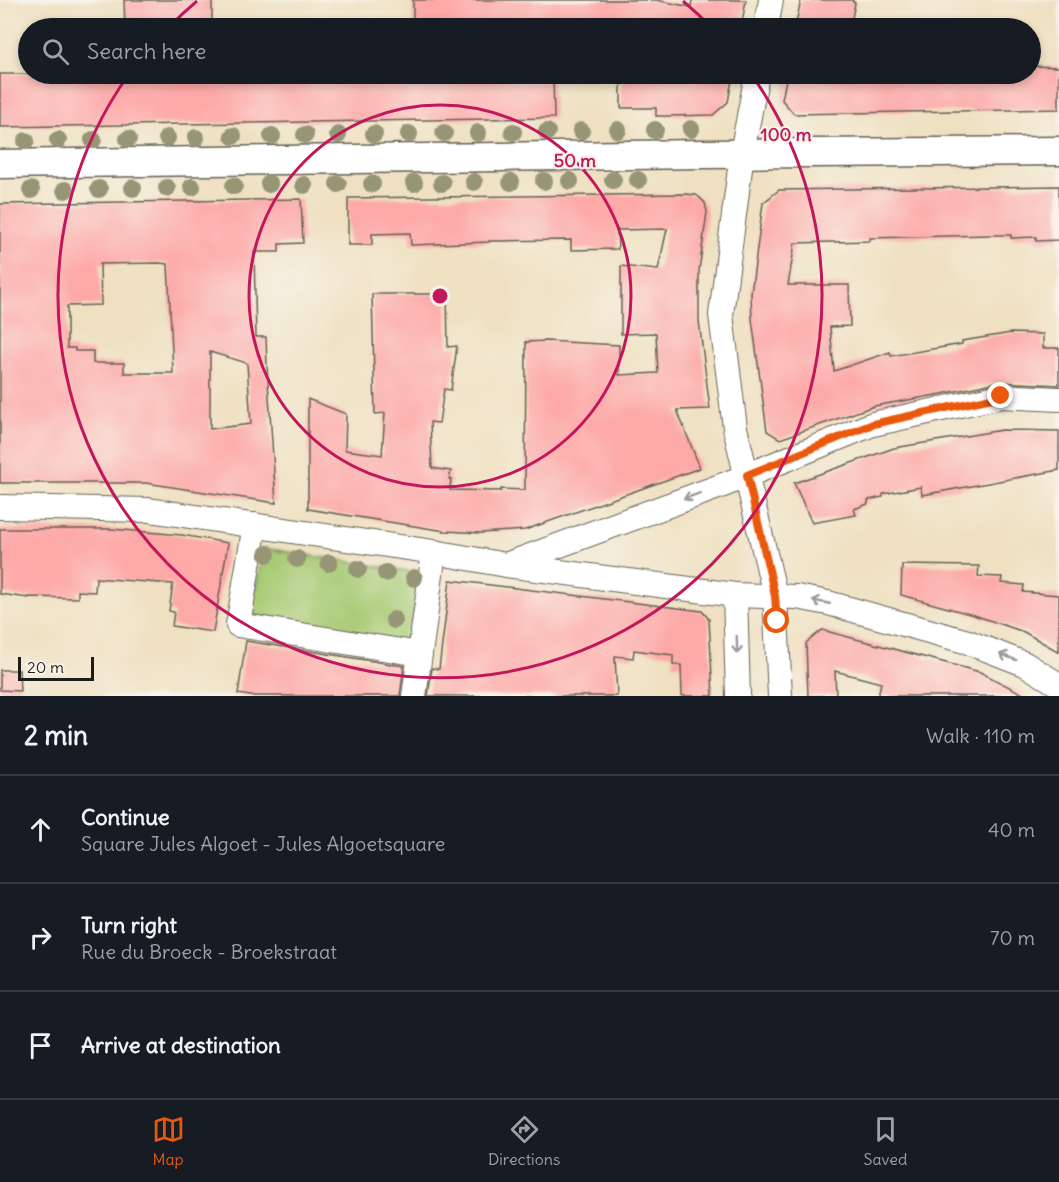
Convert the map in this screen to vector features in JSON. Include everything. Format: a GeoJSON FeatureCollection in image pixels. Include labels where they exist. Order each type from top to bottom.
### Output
{"type":"FeatureCollection","features":[{"type":"Feature","properties":{"kind":"street"},"geometry":{"type":"LineString","coordinates":[[768,18],[771,0]]}},
{"type":"Feature","properties":{"kind":"street"},"geometry":{"type":"LineString","coordinates":[[756,84],[742,153],[721,315],[735,428],[775,596],[780,696]]}},
{"type":"Feature","properties":{"kind":"street"},"geometry":{"type":"LineString","coordinates":[[0,164],[742,153],[1059,151]]}},
{"type":"Feature","properties":{"kind":"street"},"geometry":{"type":"LineString","coordinates":[[506,564],[726,484],[873,424],[1001,396],[1059,399]]}},
{"type":"Feature","properties":{"kind":"street"},"geometry":{"type":"LineString","coordinates":[[0,507],[148,510],[506,564],[735,595],[797,597],[828,603],[968,642],[1025,664],[1059,685]]}},
{"type":"Feature","properties":{"kind":"street"},"geometry":{"type":"LineString","coordinates":[[255,525],[238,625],[420,654]]}},
{"type":"Feature","properties":{"kind":"street"},"geometry":{"type":"LineString","coordinates":[[414,696],[434,552]]}},
{"type":"Feature","properties":{"kind":"street"},"geometry":{"type":"LineString","coordinates":[[735,595],[738,696]]}},
{"type":"Feature","properties":{"kind":"green space"},"geometry":{"type":"Polygon","coordinates":[[[263,548],[419,573],[412,628],[408,639],[402,643],[254,616],[252,608],[263,548]]]}},
{"type":"Feature","properties":{"kind":"building"},"geometry":{"type":"Polygon","coordinates":[[[124,0],[212,0],[212,18],[125,18],[124,0]]]}},
{"type":"Feature","properties":{"kind":"building"},"geometry":{"type":"Polygon","coordinates":[[[413,0],[656,0],[691,7],[692,0],[746,0],[743,18],[413,18],[413,0]]]}},
{"type":"Feature","properties":{"kind":"building"},"geometry":{"type":"Polygon","coordinates":[[[801,0],[853,0],[855,3],[852,18],[797,18],[801,0]]]}},
{"type":"Feature","properties":{"kind":"building"},"geometry":{"type":"Polygon","coordinates":[[[1041,66],[1059,67],[1059,109],[794,114],[782,100],[785,84],[1041,84],[1041,66]]]}},
{"type":"Feature","properties":{"kind":"building"},"geometry":{"type":"Polygon","coordinates":[[[0,74],[18,74],[18,84],[553,84],[554,118],[0,127],[0,74]]]}},
{"type":"Feature","properties":{"kind":"building"},"geometry":{"type":"Polygon","coordinates":[[[621,84],[731,84],[728,102],[713,115],[656,116],[656,108],[621,108],[621,84]]]}},
{"type":"Feature","properties":{"kind":"building"},"geometry":{"type":"Polygon","coordinates":[[[1059,186],[1059,240],[1036,241],[1036,237],[1011,238],[1011,235],[989,235],[870,238],[870,241],[795,243],[788,285],[849,285],[850,326],[830,327],[834,371],[890,352],[891,356],[1011,333],[1043,334],[1043,348],[1059,348],[1059,385],[998,382],[874,406],[780,439],[767,431],[752,319],[751,294],[763,203],[779,190],[1059,186]]]}},
{"type":"Feature","properties":{"kind":"building"},"geometry":{"type":"Polygon","coordinates":[[[686,194],[699,197],[705,203],[707,212],[699,271],[699,321],[710,409],[677,410],[700,468],[525,530],[481,533],[445,531],[308,509],[308,399],[346,414],[345,450],[382,455],[385,413],[375,414],[372,294],[447,294],[448,347],[457,346],[451,390],[444,389],[439,423],[430,422],[432,468],[451,471],[450,490],[525,490],[526,342],[619,345],[619,375],[658,373],[656,333],[621,334],[621,266],[658,270],[667,229],[617,230],[618,249],[571,250],[571,240],[411,245],[410,233],[372,234],[372,245],[348,245],[348,198],[686,194]]]}},
{"type":"Feature","properties":{"kind":"building"},"geometry":{"type":"Polygon","coordinates":[[[301,199],[303,243],[279,244],[279,252],[254,252],[256,337],[266,337],[276,503],[146,483],[0,483],[0,204],[301,199]],[[100,264],[101,305],[67,306],[67,348],[75,348],[75,351],[93,351],[93,363],[124,363],[124,373],[173,373],[168,264],[100,264]],[[210,352],[210,429],[251,424],[247,363],[210,352]]]}},
{"type":"Feature","properties":{"kind":"building"},"geometry":{"type":"Polygon","coordinates":[[[1002,430],[1059,431],[1059,470],[922,495],[921,487],[883,494],[883,497],[868,500],[868,504],[854,509],[856,515],[812,523],[794,483],[894,448],[1002,430]]]}},
{"type":"Feature","properties":{"kind":"building"},"geometry":{"type":"Polygon","coordinates":[[[0,529],[111,529],[182,535],[228,543],[213,632],[172,626],[174,612],[169,611],[173,584],[96,578],[95,592],[78,591],[78,598],[28,598],[0,594],[0,529]]]}},
{"type":"Feature","properties":{"kind":"building"},"geometry":{"type":"Polygon","coordinates":[[[902,565],[979,566],[978,576],[1002,577],[1001,583],[1024,585],[1023,592],[1059,595],[1059,652],[1024,632],[901,595],[902,565]]]}},
{"type":"Feature","properties":{"kind":"building"},"geometry":{"type":"Polygon","coordinates":[[[450,580],[702,611],[709,619],[713,696],[682,696],[681,665],[673,665],[673,655],[634,650],[633,658],[615,656],[617,696],[428,696],[432,668],[439,669],[450,580]]]}},
{"type":"Feature","properties":{"kind":"building"},"geometry":{"type":"Polygon","coordinates":[[[822,630],[980,672],[1027,696],[878,696],[881,683],[835,671],[836,696],[808,696],[806,643],[822,630]]]}},
{"type":"Feature","properties":{"kind":"building"},"geometry":{"type":"Polygon","coordinates":[[[246,641],[404,666],[400,696],[250,696],[238,694],[246,641]]]}},
{"type":"Feature","properties":{"kind":"building"},"geometry":{"type":"Polygon","coordinates":[[[0,670],[19,670],[20,691],[0,690],[0,670]]]}},
{"type":"Feature","properties":{"kind":"route"},"geometry":{"type":"LineString","coordinates":[[777,621],[775,596],[747,475],[873,424],[1001,396]]}}]}
